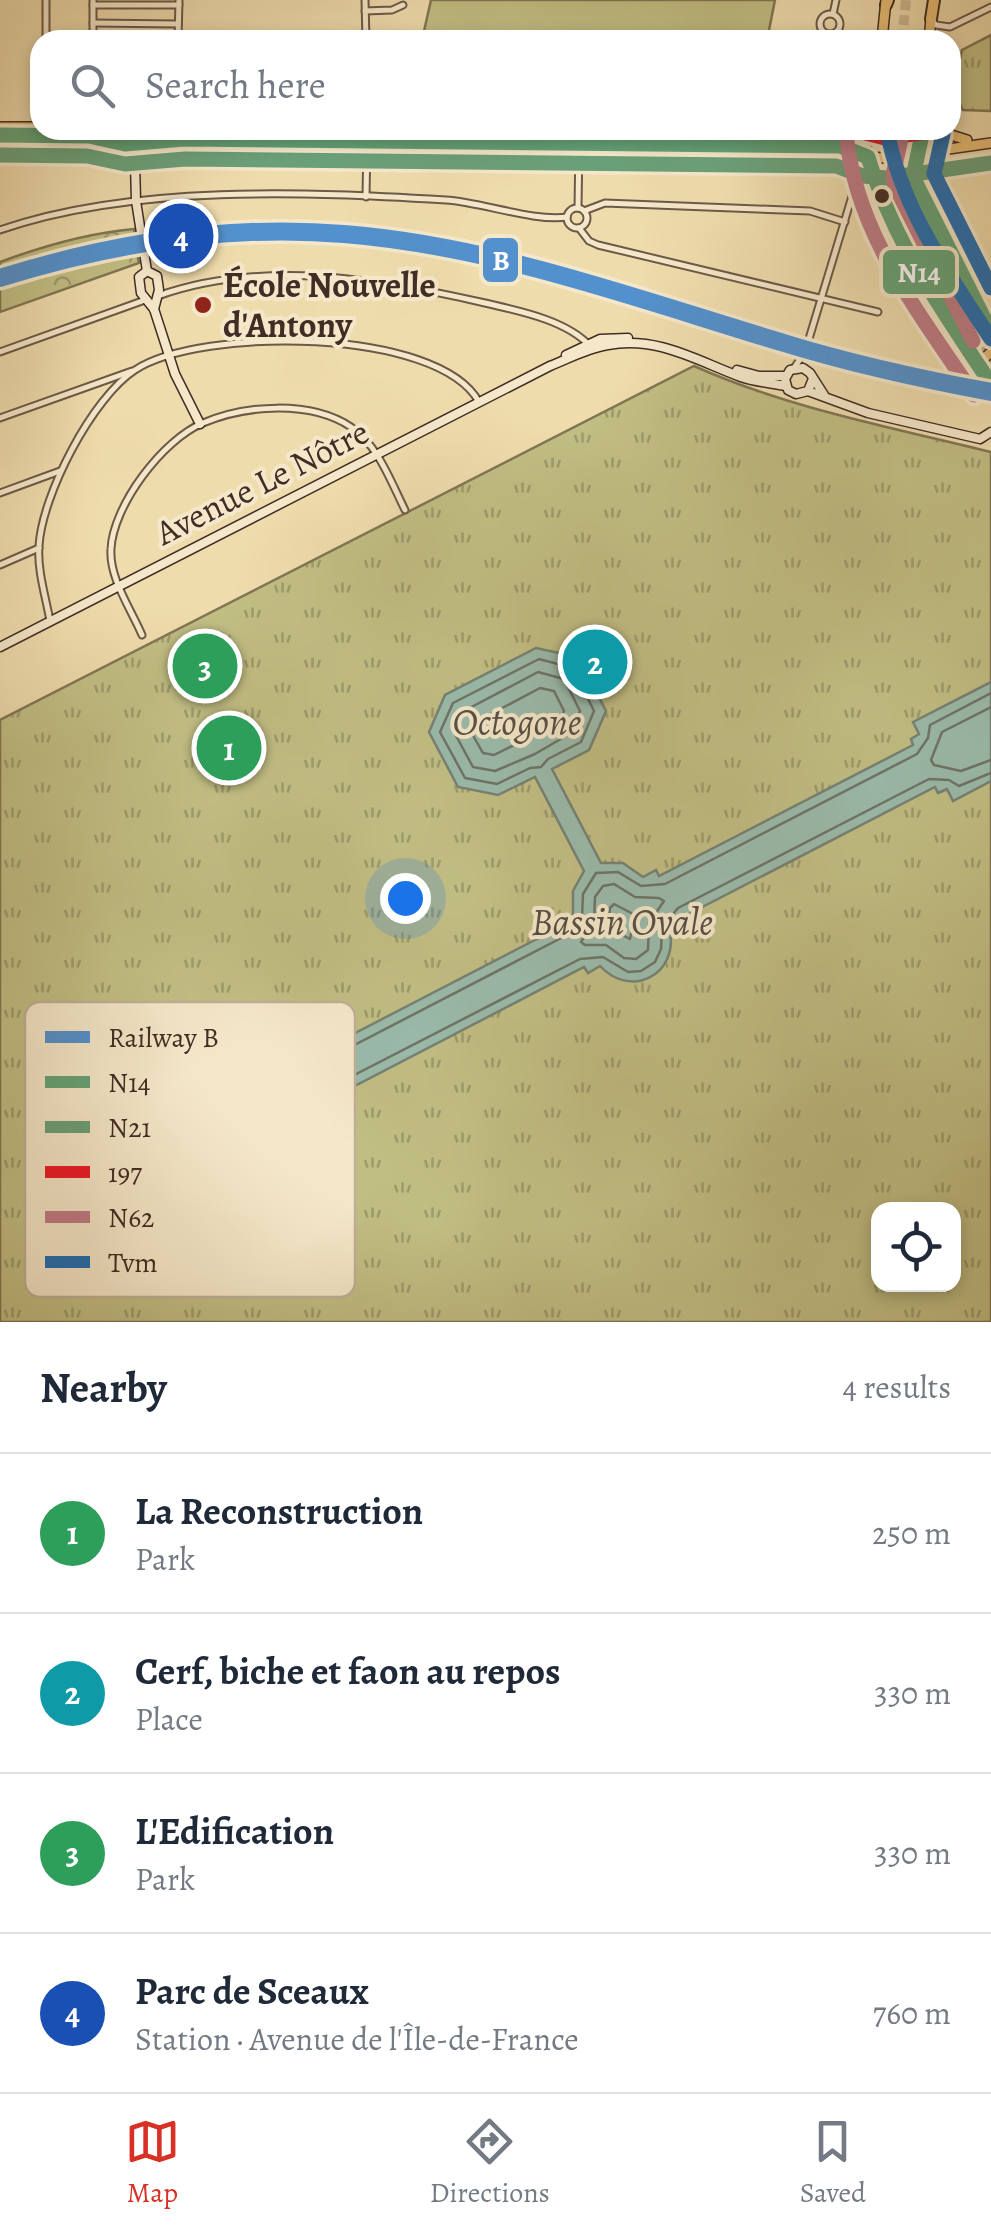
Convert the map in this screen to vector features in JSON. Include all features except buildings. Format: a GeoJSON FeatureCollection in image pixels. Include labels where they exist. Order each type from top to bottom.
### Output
{"type":"FeatureCollection","features":[{"type":"Feature","properties":{"kind":"highway"},"geometry":{"type":"LineString","coordinates":[[931,19],[934,0]]}},
{"type":"Feature","properties":{"kind":"main road"},"geometry":{"type":"LineString","coordinates":[[883,30],[887,2]]}},
{"type":"Feature","properties":{"kind":"main road"},"geometry":{"type":"LineString","coordinates":[[930,30],[931,19]]}},
{"type":"Feature","properties":{"kind":"main road"},"geometry":{"type":"LineString","coordinates":[[0,127],[30,127]]}},
{"type":"Feature","properties":{"kind":"main road"},"geometry":{"type":"LineString","coordinates":[[0,135],[30,135]]}},
{"type":"Feature","properties":{"kind":"main road"},"geometry":{"type":"LineString","coordinates":[[961,138],[979,143]]}},
{"type":"Feature","properties":{"kind":"main road"},"geometry":{"type":"LineString","coordinates":[[108,140],[152,144],[178,140]]}},
{"type":"Feature","properties":{"kind":"main road"},"geometry":{"type":"LineString","coordinates":[[275,140],[840,146],[868,157],[991,143]]}},
{"type":"Feature","properties":{"kind":"main road"},"geometry":{"type":"LineString","coordinates":[[867,140],[868,157],[886,212],[909,257],[989,378]]}},
{"type":"Feature","properties":{"kind":"main road"},"geometry":{"type":"LineString","coordinates":[[920,140],[913,177],[922,212],[991,344]]}},
{"type":"Feature","properties":{"kind":"main road"},"geometry":{"type":"LineString","coordinates":[[136,163],[136,201],[147,270],[157,276],[154,309]]}},
{"type":"Feature","properties":{"kind":"main road"},"geometry":{"type":"LineString","coordinates":[[147,270],[139,280],[200,424]]}},
{"type":"Feature","properties":{"kind":"main road"},"geometry":{"type":"LineString","coordinates":[[146,300],[158,296]]}},
{"type":"Feature","properties":{"kind":"main road"},"geometry":{"type":"LineString","coordinates":[[590,346],[613,338],[655,340],[678,345],[741,372],[786,381],[796,394],[808,391],[824,395],[868,413],[940,432],[980,439],[991,432]]}},
{"type":"Feature","properties":{"kind":"main road","name":"Avenue Le Nôtre"},"geometry":{"type":"LineString","coordinates":[[0,647],[121,590],[590,346]]}},
{"type":"Feature","properties":{"kind":"main road"},"geometry":{"type":"LineString","coordinates":[[978,364],[991,352]]}},
{"type":"Feature","properties":{"kind":"main road"},"geometry":{"type":"LineString","coordinates":[[786,381],[794,368],[806,370],[824,395]]}},
{"type":"Feature","properties":{"kind":"main road"},"geometry":{"type":"LineString","coordinates":[[808,391],[812,381]]}},
{"type":"Feature","properties":{"kind":"street"},"geometry":{"type":"LineString","coordinates":[[46,0],[46,30]]}},
{"type":"Feature","properties":{"kind":"street"},"geometry":{"type":"LineString","coordinates":[[365,0],[366,30]]}},
{"type":"Feature","properties":{"kind":"street"},"geometry":{"type":"LineString","coordinates":[[832,14],[836,0]]}},
{"type":"Feature","properties":{"kind":"street"},"geometry":{"type":"LineString","coordinates":[[93,30],[93,2],[179,2],[178,30]]}},
{"type":"Feature","properties":{"kind":"street"},"geometry":{"type":"LineString","coordinates":[[366,11],[392,10],[403,5]]}},
{"type":"Feature","properties":{"kind":"street"},"geometry":{"type":"LineString","coordinates":[[931,19],[936,25],[950,27],[991,7]]}},
{"type":"Feature","properties":{"kind":"street"},"geometry":{"type":"LineString","coordinates":[[823,30],[824,16],[832,14],[838,18],[838,30]]}},
{"type":"Feature","properties":{"kind":"street"},"geometry":{"type":"LineString","coordinates":[[93,23],[178,24]]}},
{"type":"Feature","properties":{"kind":"street"},"geometry":{"type":"LineString","coordinates":[[118,142],[123,158],[136,163],[152,155],[153,140]]}},
{"type":"Feature","properties":{"kind":"street"},"geometry":{"type":"LineString","coordinates":[[366,141],[366,197]]}},
{"type":"Feature","properties":{"kind":"street"},"geometry":{"type":"LineString","coordinates":[[578,228],[587,220],[581,209],[579,143]]}},
{"type":"Feature","properties":{"kind":"street"},"geometry":{"type":"LineString","coordinates":[[794,368],[805,352],[868,157]]}},
{"type":"Feature","properties":{"kind":"street"},"geometry":{"type":"LineString","coordinates":[[0,230],[32,220],[136,201],[236,196],[452,201],[566,216]]}},
{"type":"Feature","properties":{"kind":"street"},"geometry":{"type":"LineString","coordinates":[[566,216],[569,211],[605,203],[810,211],[845,222]]}},
{"type":"Feature","properties":{"kind":"street"},"geometry":{"type":"LineString","coordinates":[[566,216],[570,225],[598,245],[878,312]]}},
{"type":"Feature","properties":{"kind":"street"},"geometry":{"type":"LineString","coordinates":[[158,296],[237,280],[367,280],[513,310],[578,334],[590,346]]}},
{"type":"Feature","properties":{"kind":"street"},"geometry":{"type":"LineString","coordinates":[[0,352],[146,300]]}},
{"type":"Feature","properties":{"kind":"street"},"geometry":{"type":"LineString","coordinates":[[0,418],[170,356],[255,341],[348,344],[379,350],[436,368],[470,389],[479,402]]}},
{"type":"Feature","properties":{"kind":"street"},"geometry":{"type":"LineString","coordinates":[[50,622],[38,548],[47,505],[74,444],[134,370]]}},
{"type":"Feature","properties":{"kind":"street"},"geometry":{"type":"LineString","coordinates":[[142,635],[112,569],[111,550],[123,507],[147,471],[200,424],[257,410],[312,411],[351,428],[366,440],[405,510]]}},
{"type":"Feature","properties":{"kind":"street"},"geometry":{"type":"LineString","coordinates":[[0,493],[60,471]]}},
{"type":"Feature","properties":{"kind":"street"},"geometry":{"type":"LineString","coordinates":[[0,565],[38,548]]}},
{"type":"Feature","properties":{"kind":"green space"},"geometry":{"type":"Polygon","coordinates":[[[431,0],[775,0],[769,30],[424,30],[431,0]]]}},
{"type":"Feature","properties":{"kind":"green space"},"geometry":{"type":"Polygon","coordinates":[[[991,35],[991,111],[963,110],[961,106],[962,50],[991,35]]]}},
{"type":"Feature","properties":{"kind":"green space"},"geometry":{"type":"Polygon","coordinates":[[[907,166],[915,208],[987,346],[978,352],[908,239],[884,187],[890,184],[888,170],[907,166]]]}},
{"type":"Feature","properties":{"kind":"green space"},"geometry":{"type":"Polygon","coordinates":[[[134,229],[135,239],[0,272],[0,262],[33,251],[83,237],[134,229]]]}},
{"type":"Feature","properties":{"kind":"green space"},"geometry":{"type":"Polygon","coordinates":[[[136,248],[139,263],[0,312],[0,283],[56,265],[136,248]]]}},
{"type":"Feature","properties":{"kind":"green space"},"geometry":{"type":"Polygon","coordinates":[[[694,366],[803,405],[991,452],[991,1322],[0,1322],[0,720],[694,366]]]}},
{"type":"Feature","properties":{"kind":"water"},"geometry":{"type":"Polygon","coordinates":[[[536,648],[578,657],[606,711],[589,750],[552,769],[601,863],[623,863],[643,877],[656,870],[659,876],[913,745],[911,739],[919,734],[913,722],[991,682],[991,781],[953,801],[947,789],[938,793],[935,787],[681,918],[683,924],[670,931],[667,960],[650,977],[625,981],[600,966],[588,973],[584,967],[355,1086],[355,1033],[562,926],[560,921],[573,914],[573,891],[584,871],[535,777],[498,795],[458,787],[429,732],[445,695],[536,648]]]}},
{"type":"Feature","properties":{"kind":"tunnel"},"geometry":{"type":"LineString","coordinates":[[903,30],[906,0]]}},
{"type":"Feature","properties":{"kind":"tunnel"},"geometry":{"type":"LineString","coordinates":[[899,140],[917,233],[934,282],[958,328]]}},
{"type":"Feature","properties":{"kind":"tunnel"},"geometry":{"type":"LineString","coordinates":[[959,319],[991,368]]}},
{"type":"Feature","properties":{"kind":"rail line","name":"B"},"geometry":{"type":"LineString","coordinates":[[0,278],[127,246],[213,234],[300,232],[400,240],[512,262],[835,358],[991,392]]}},
{"type":"Feature","properties":{"kind":"transit line","name":"N14"},"geometry":{"type":"LineString","coordinates":[[0,135],[30,135]]}},
{"type":"Feature","properties":{"kind":"transit line","name":"N14"},"geometry":{"type":"LineString","coordinates":[[107,140],[125,144],[172,140]]}},
{"type":"Feature","properties":{"kind":"transit line","name":"N14"},"geometry":{"type":"LineString","coordinates":[[278,140],[840,146],[868,157],[905,247],[991,384]]}},
{"type":"Feature","properties":{"kind":"transit line","name":"N62"},"geometry":{"type":"LineString","coordinates":[[847,140],[862,203],[876,238],[912,303],[974,395]]}},
{"type":"Feature","properties":{"kind":"transit line","name":"Tvm"},"geometry":{"type":"LineString","coordinates":[[889,140],[915,213],[991,339]]}},
{"type":"Feature","properties":{"kind":"transit line","name":"N62"},"geometry":{"type":"LineString","coordinates":[[901,140],[894,184],[973,341]]}},
{"type":"Feature","properties":{"kind":"transit line","name":"N14"},"geometry":{"type":"LineString","coordinates":[[921,140],[913,177],[991,332]]}},
{"type":"Feature","properties":{"kind":"transit line","name":"Tvm"},"geometry":{"type":"LineString","coordinates":[[942,140],[934,174],[991,288]]}},
{"type":"Feature","properties":{"kind":"transit line","name":"N21"},"geometry":{"type":"LineString","coordinates":[[0,155],[87,156],[125,164],[185,159],[836,166],[863,176],[887,178],[991,163]]}},
{"type":"Feature","properties":{"kind":"place","name":"Parc de Sceaux"},"geometry":{"type":"Point","coordinates":[181,236]}},
{"type":"Feature","properties":{"kind":"place","name":"École Nouvelle d'Antony"},"geometry":{"type":"Point","coordinates":[203,305]}},
{"type":"Feature","properties":{"kind":"place","name":"Cerf, biche et faon au repos"},"geometry":{"type":"Point","coordinates":[595,662]}},
{"type":"Feature","properties":{"kind":"place","name":"L'Edification"},"geometry":{"type":"Point","coordinates":[205,666]}},
{"type":"Feature","properties":{"kind":"place","name":"La Reconstruction"},"geometry":{"type":"Point","coordinates":[229,748]}},
{"type":"Feature","properties":{"kind":"water label","name":"Octogone"},"geometry":{"type":"Point","coordinates":[517,722]}},
{"type":"Feature","properties":{"kind":"water label","name":"Bassin Ovale"},"geometry":{"type":"Point","coordinates":[622,922]}}]}
